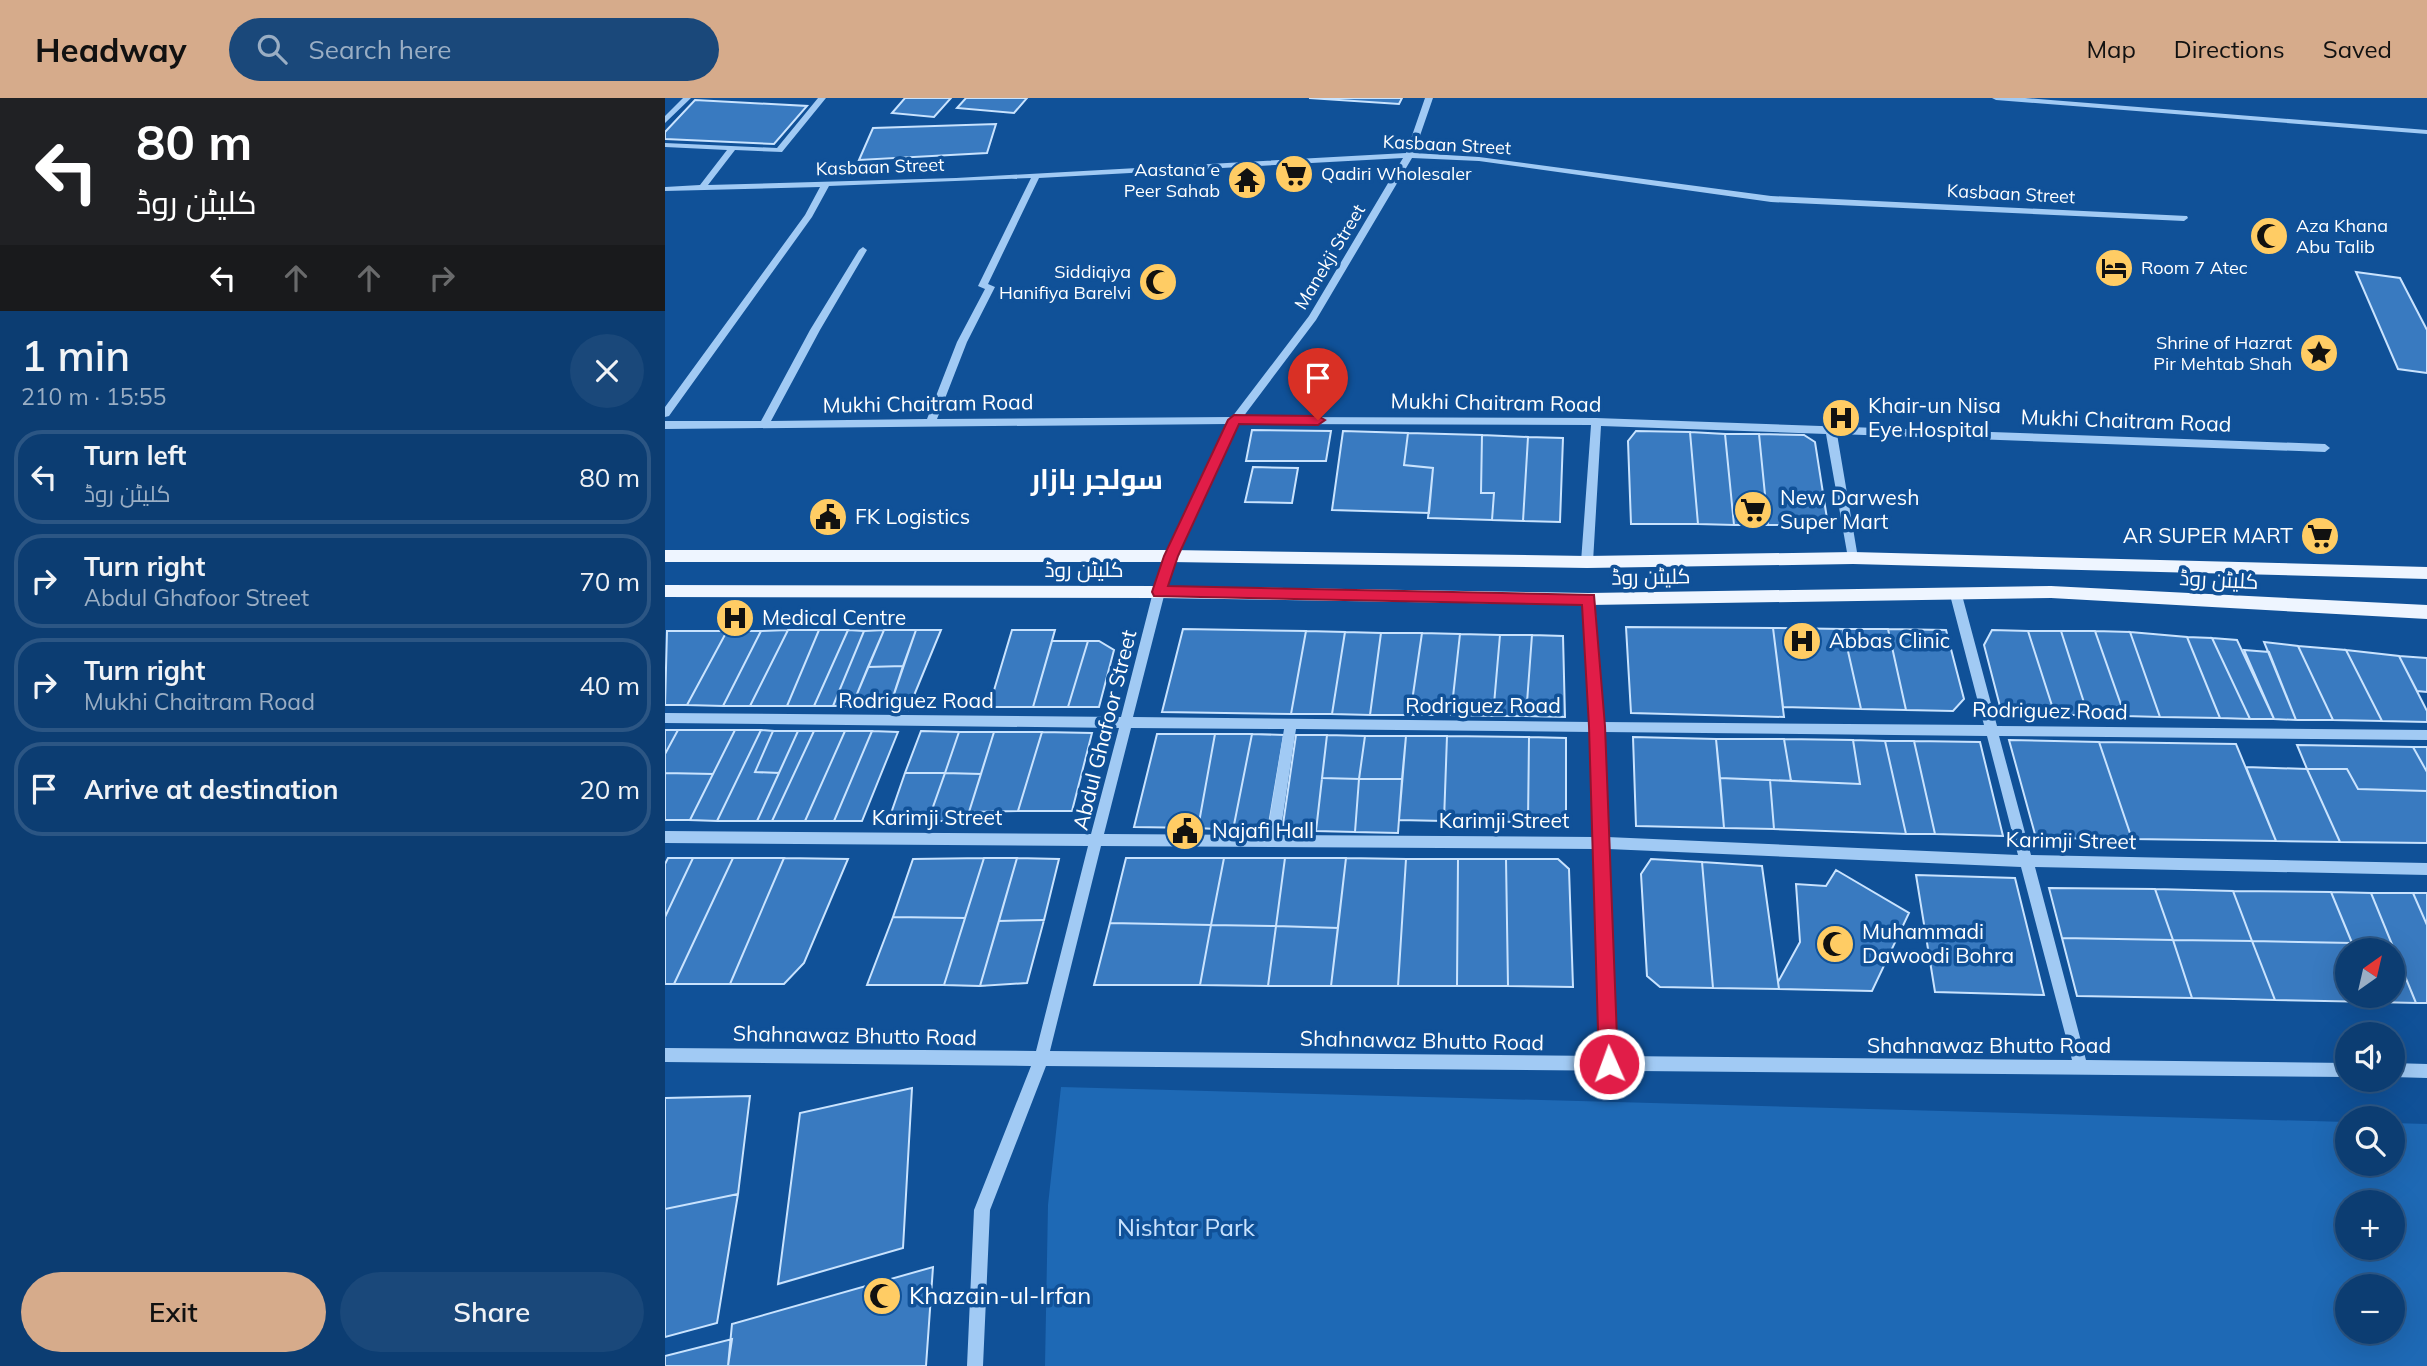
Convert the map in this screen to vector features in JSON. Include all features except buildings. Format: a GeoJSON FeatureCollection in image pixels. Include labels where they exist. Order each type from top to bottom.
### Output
{"type":"FeatureCollection","features":[{"type":"Feature","properties":{"kind":"main road","name":"کلیٹن روڈ"},"geometry":{"type":"LineString","coordinates":[[665,556],[1171,556],[1587,562],[1853,558],[2427,573]]}},
{"type":"Feature","properties":{"kind":"main road","name":"کلیٹن روڈ"},"geometry":{"type":"LineString","coordinates":[[665,591],[1159,592],[1589,599],[2051,592],[2427,612]]}},
{"type":"Feature","properties":{"kind":"street"},"geometry":{"type":"LineString","coordinates":[[665,121],[687,98]]}},
{"type":"Feature","properties":{"kind":"street"},"geometry":{"type":"LineString","coordinates":[[665,145],[779,150],[822,98]]}},
{"type":"Feature","properties":{"kind":"street","name":"Manekji Street"},"geometry":{"type":"LineString","coordinates":[[1234,420],[1313,318],[1409,155],[1429,98]]}},
{"type":"Feature","properties":{"kind":"street"},"geometry":{"type":"LineString","coordinates":[[1996,98],[2427,132]]}},
{"type":"Feature","properties":{"kind":"street"},"geometry":{"type":"LineString","coordinates":[[702,188],[733,148]]}},
{"type":"Feature","properties":{"kind":"street","name":"Kasbaan Street"},"geometry":{"type":"LineString","coordinates":[[665,189],[1036,176],[1409,155],[1479,159],[1771,199],[2184,218]]}},
{"type":"Feature","properties":{"kind":"street"},"geometry":{"type":"LineString","coordinates":[[931,423],[962,342],[991,287],[982,286],[1036,176]]}},
{"type":"Feature","properties":{"kind":"street"},"geometry":{"type":"LineString","coordinates":[[665,414],[809,215],[826,184]]}},
{"type":"Feature","properties":{"kind":"street"},"geometry":{"type":"LineString","coordinates":[[764,425],[815,330],[863,250]]}},
{"type":"Feature","properties":{"kind":"street","name":"Mukhi Chaitram Road"},"geometry":{"type":"LineString","coordinates":[[665,425],[1234,420],[1596,422],[2325,447]]}},
{"type":"Feature","properties":{"kind":"street","name":"Abdul Ghafoor Street"},"geometry":{"type":"LineString","coordinates":[[975,1366],[982,1210],[1041,1059],[1159,592],[1171,556],[1234,420]]}},
{"type":"Feature","properties":{"kind":"street"},"geometry":{"type":"LineString","coordinates":[[1587,562],[1596,422]]}},
{"type":"Feature","properties":{"kind":"street"},"geometry":{"type":"LineString","coordinates":[[1831,430],[1853,558]]}},
{"type":"Feature","properties":{"kind":"street"},"geometry":{"type":"LineString","coordinates":[[1956,595],[2081,1068]]}},
{"type":"Feature","properties":{"kind":"street"},"geometry":{"type":"LineString","coordinates":[[1589,599],[1597,726],[1609,1064]]}},
{"type":"Feature","properties":{"kind":"street","name":"Rodriguez Road"},"geometry":{"type":"LineString","coordinates":[[665,718],[2427,734]]}},
{"type":"Feature","properties":{"kind":"street"},"geometry":{"type":"LineString","coordinates":[[1273,841],[1291,724]]}},
{"type":"Feature","properties":{"kind":"street","name":"Karimji Street"},"geometry":{"type":"LineString","coordinates":[[665,837],[1601,843],[2026,861],[2427,869]]}},
{"type":"Feature","properties":{"kind":"street","name":"Shahnawaz Bhutto Road"},"geometry":{"type":"LineString","coordinates":[[665,1055],[2335,1070]]}},
{"type":"Feature","properties":{"kind":"street"},"geometry":{"type":"LineString","coordinates":[[2405,1070],[2427,1071]]}},
{"type":"Feature","properties":{"kind":"green space","name":"Nishtar Park"},"geometry":{"type":"Polygon","coordinates":[[[1061,1087],[2335,1122],[2335,1176],[2405,1176],[2405,1123],[2427,1124],[2427,1366],[1045,1366],[1048,1205],[1061,1087]]]}},
{"type":"Feature","properties":{"kind":"place","name":"Qadiri Wholesaler"},"geometry":{"type":"Point","coordinates":[1294,174]}},
{"type":"Feature","properties":{"kind":"place","name":"Aastana e Peer Sahab"},"geometry":{"type":"Point","coordinates":[1247,180]}},
{"type":"Feature","properties":{"kind":"place","name":"Aza Khana Abu Talib"},"geometry":{"type":"Point","coordinates":[2269,236]}},
{"type":"Feature","properties":{"kind":"place","name":"Room 7 Atec"},"geometry":{"type":"Point","coordinates":[2114,268]}},
{"type":"Feature","properties":{"kind":"place","name":"Siddiqiya Hanifiya Barelvi"},"geometry":{"type":"Point","coordinates":[1158,282]}},
{"type":"Feature","properties":{"kind":"place","name":"Shrine of Hazrat Pir Mehtab Shah"},"geometry":{"type":"Point","coordinates":[2319,353]}},
{"type":"Feature","properties":{"kind":"place","name":"Khair-un Nisa Eye Hospital"},"geometry":{"type":"Point","coordinates":[1841,418]}},
{"type":"Feature","properties":{"kind":"place","name":"New Darwesh Super Mart"},"geometry":{"type":"Point","coordinates":[1753,510]}},
{"type":"Feature","properties":{"kind":"place","name":"FK Logistics"},"geometry":{"type":"Point","coordinates":[828,517]}},
{"type":"Feature","properties":{"kind":"place","name":"AR SUPER MART"},"geometry":{"type":"Point","coordinates":[2320,536]}},
{"type":"Feature","properties":{"kind":"place","name":"Medical Centre"},"geometry":{"type":"Point","coordinates":[735,618]}},
{"type":"Feature","properties":{"kind":"place","name":"Abbas Clinic"},"geometry":{"type":"Point","coordinates":[1802,641]}},
{"type":"Feature","properties":{"kind":"place","name":"Najafi Hall"},"geometry":{"type":"Point","coordinates":[1185,831]}},
{"type":"Feature","properties":{"kind":"place","name":"Muhammadi Dawoodi Bohra"},"geometry":{"type":"Point","coordinates":[1835,944]}},
{"type":"Feature","properties":{"kind":"place","name":"Khazain-ul-Irfan"},"geometry":{"type":"Point","coordinates":[882,1296]}},
{"type":"Feature","properties":{"kind":"district","name":"سولجر بازار"},"geometry":{"type":"Point","coordinates":[1097,479]}},
{"type":"Feature","properties":{"kind":"route"},"geometry":{"type":"LineString","coordinates":[[1318,420],[1234,420],[1171,556],[1159,592],[1589,599],[1597,726],[1609,1064]]}}]}
